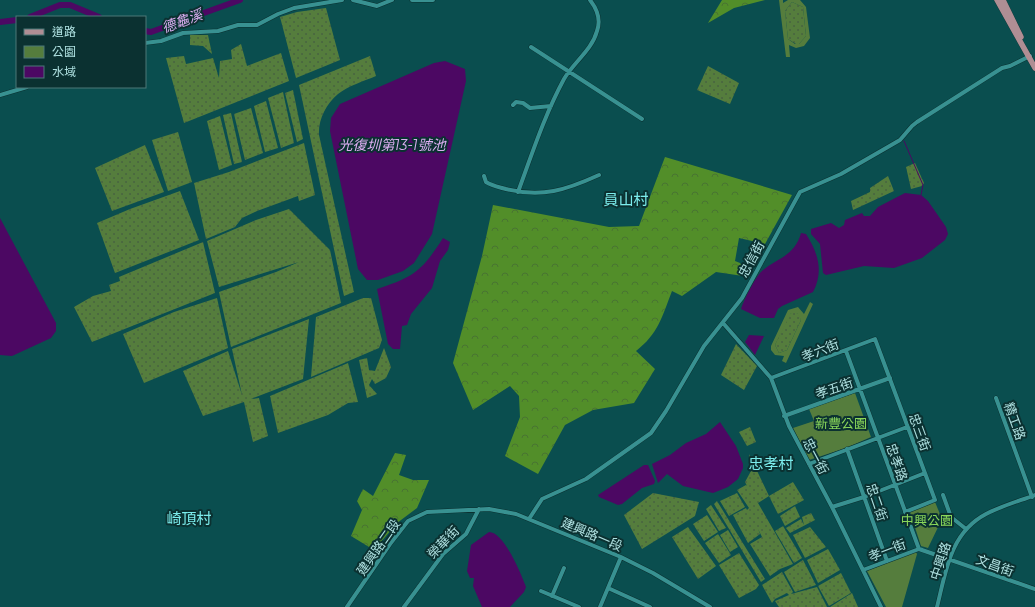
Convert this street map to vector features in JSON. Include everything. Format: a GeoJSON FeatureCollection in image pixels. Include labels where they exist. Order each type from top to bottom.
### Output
{"type":"FeatureCollection","features":[{"type":"Feature","properties":{"kind":"main road"},"geometry":{"type":"LineString","coordinates":[[997,0],[1035,62]]}},
{"type":"Feature","properties":{"kind":"main road"},"geometry":{"type":"LineString","coordinates":[[1005,2],[1035,68]]}},
{"type":"Feature","properties":{"kind":"street"},"geometry":{"type":"LineString","coordinates":[[146,43],[161,41],[183,33],[218,31],[238,25],[257,24],[294,8],[342,0]]}},
{"type":"Feature","properties":{"kind":"street"},"geometry":{"type":"LineString","coordinates":[[353,0],[377,6],[392,0]]}},
{"type":"Feature","properties":{"kind":"street"},"geometry":{"type":"LineString","coordinates":[[412,0],[432,0]]}},
{"type":"Feature","properties":{"kind":"street"},"geometry":{"type":"LineString","coordinates":[[518,192],[551,106],[569,71],[590,47],[598,31],[598,16],[590,0]]}},
{"type":"Feature","properties":{"kind":"street"},"geometry":{"type":"LineString","coordinates":[[531,47],[642,119]]}},
{"type":"Feature","properties":{"kind":"street","name":"忠信街"},"geometry":{"type":"LineString","coordinates":[[529,519],[542,499],[586,479],[651,433],[666,411],[704,346],[742,298],[800,192],[841,174],[900,140],[912,126],[922,119],[1002,68],[1010,66],[1030,56]]}},
{"type":"Feature","properties":{"kind":"street"},"geometry":{"type":"LineString","coordinates":[[0,95],[24,88]]}},
{"type":"Feature","properties":{"kind":"street"},"geometry":{"type":"LineString","coordinates":[[513,105],[516,102],[520,102],[530,108],[551,106]]}},
{"type":"Feature","properties":{"kind":"street"},"geometry":{"type":"LineString","coordinates":[[484,176],[486,182],[490,185],[518,192],[535,194],[576,186],[599,176]]}},
{"type":"Feature","properties":{"kind":"street","name":"忠一街"},"geometry":{"type":"LineString","coordinates":[[723,323],[771,378],[784,416],[832,507],[881,607]]}},
{"type":"Feature","properties":{"kind":"street","name":"孝六街"},"geometry":{"type":"LineString","coordinates":[[771,378],[875,339]]}},
{"type":"Feature","properties":{"kind":"street","name":"忠三街"},"geometry":{"type":"LineString","coordinates":[[875,339],[935,500],[905,512]]}},
{"type":"Feature","properties":{"kind":"street","name":"忠孝路"},"geometry":{"type":"LineString","coordinates":[[846,351],[919,549]]}},
{"type":"Feature","properties":{"kind":"street","name":"孝五街"},"geometry":{"type":"LineString","coordinates":[[784,416],[890,378]]}},
{"type":"Feature","properties":{"kind":"street","name":"精工路"},"geometry":{"type":"LineString","coordinates":[[996,398],[1033,496]]}},
{"type":"Feature","properties":{"kind":"street"},"geometry":{"type":"LineString","coordinates":[[809,464],[908,427]]}},
{"type":"Feature","properties":{"kind":"street","name":"忠二街"},"geometry":{"type":"LineString","coordinates":[[847,449],[887,561]]}},
{"type":"Feature","properties":{"kind":"street"},"geometry":{"type":"LineString","coordinates":[[832,507],[864,497],[925,473]]}},
{"type":"Feature","properties":{"kind":"street"},"geometry":{"type":"LineString","coordinates":[[943,495],[951,517],[966,529]]}},
{"type":"Feature","properties":{"kind":"street","name":"中興路"},"geometry":{"type":"LineString","coordinates":[[937,607],[949,559],[956,541],[966,529],[987,513],[1033,496]]}},
{"type":"Feature","properties":{"kind":"street","name":"建興路一段"},"geometry":{"type":"LineString","coordinates":[[458,509],[507,511],[529,519],[621,557],[653,573],[710,607]]}},
{"type":"Feature","properties":{"kind":"street","name":"建興路二段"},"geometry":{"type":"LineString","coordinates":[[347,607],[390,544],[408,521],[427,512],[458,509]]}},
{"type":"Feature","properties":{"kind":"street","name":"榮華街"},"geometry":{"type":"LineString","coordinates":[[404,607],[443,554],[466,534],[479,509]]}},
{"type":"Feature","properties":{"kind":"street"},"geometry":{"type":"LineString","coordinates":[[919,549],[949,559]]}},
{"type":"Feature","properties":{"kind":"street","name":"孝一街"},"geometry":{"type":"LineString","coordinates":[[863,570],[919,549]]}},
{"type":"Feature","properties":{"kind":"street"},"geometry":{"type":"LineString","coordinates":[[600,607],[621,557]]}},
{"type":"Feature","properties":{"kind":"street","name":"文昌街"},"geometry":{"type":"LineString","coordinates":[[949,559],[1035,589]]}},
{"type":"Feature","properties":{"kind":"street"},"geometry":{"type":"LineString","coordinates":[[552,596],[564,568]]}},
{"type":"Feature","properties":{"kind":"street"},"geometry":{"type":"LineString","coordinates":[[608,588],[650,607]]}},
{"type":"Feature","properties":{"kind":"street"},"geometry":{"type":"LineString","coordinates":[[541,591],[579,607]]}},
{"type":"Feature","properties":{"kind":"street"},"geometry":{"type":"LineString","coordinates":[[698,607],[701,602]]}},
{"type":"Feature","properties":{"kind":"green space"},"geometry":{"type":"Polygon","coordinates":[[[722,0],[765,0],[734,8],[708,23],[722,0]]]}},
{"type":"Feature","properties":{"kind":"green space"},"geometry":{"type":"Polygon","coordinates":[[[779,0],[783,0],[783,3],[788,0],[800,0],[806,7],[810,38],[804,46],[796,48],[789,45],[790,57],[786,57],[779,0]],[[792,2],[785,11],[788,39],[795,44],[799,44],[806,36],[803,7],[792,2]]]}},
{"type":"Feature","properties":{"kind":"green space"},"geometry":{"type":"Polygon","coordinates":[[[792,2],[803,7],[806,36],[799,44],[796,44],[788,39],[785,11],[792,2]]]}},
{"type":"Feature","properties":{"kind":"green space"},"geometry":{"type":"Polygon","coordinates":[[[326,8],[340,60],[296,78],[280,17],[297,12],[326,8]]]}},
{"type":"Feature","properties":{"kind":"green space"},"geometry":{"type":"Polygon","coordinates":[[[190,35],[208,35],[212,54],[203,46],[190,45],[190,35]]]}},
{"type":"Feature","properties":{"kind":"green space"},"geometry":{"type":"Polygon","coordinates":[[[241,44],[247,66],[281,53],[289,81],[184,123],[166,58],[184,56],[186,64],[213,58],[219,78],[220,61],[232,59],[231,50],[241,44]]]}},
{"type":"Feature","properties":{"kind":"green space"},"geometry":{"type":"Polygon","coordinates":[[[370,56],[376,76],[356,84],[338,94],[326,107],[321,118],[319,129],[319,135],[354,292],[344,296],[299,85],[370,56]]]}},
{"type":"Feature","properties":{"kind":"green space"},"geometry":{"type":"Polygon","coordinates":[[[708,66],[739,83],[730,104],[697,90],[708,66]]]}},
{"type":"Feature","properties":{"kind":"green space"},"geometry":{"type":"Polygon","coordinates":[[[293,90],[303,139],[297,142],[285,93],[293,90]]]}},
{"type":"Feature","properties":{"kind":"green space"},"geometry":{"type":"Polygon","coordinates":[[[283,92],[294,143],[281,148],[268,98],[283,92]]]}},
{"type":"Feature","properties":{"kind":"green space"},"geometry":{"type":"Polygon","coordinates":[[[266,101],[278,148],[265,152],[254,106],[266,101]]]}},
{"type":"Feature","properties":{"kind":"green space"},"geometry":{"type":"Polygon","coordinates":[[[251,108],[263,153],[245,160],[234,114],[251,108]]]}},
{"type":"Feature","properties":{"kind":"green space"},"geometry":{"type":"Polygon","coordinates":[[[231,113],[242,162],[234,164],[223,115],[231,113]]]}},
{"type":"Feature","properties":{"kind":"green space"},"geometry":{"type":"Polygon","coordinates":[[[220,116],[232,165],[219,170],[207,121],[220,116]]]}},
{"type":"Feature","properties":{"kind":"green space"},"geometry":{"type":"Polygon","coordinates":[[[178,132],[192,182],[168,191],[152,140],[178,132]]]}},
{"type":"Feature","properties":{"kind":"green space"},"geometry":{"type":"Polygon","coordinates":[[[304,143],[315,195],[299,201],[298,196],[257,211],[242,218],[235,227],[206,239],[194,183],[229,172],[304,143]]]}},
{"type":"Feature","properties":{"kind":"green space"},"geometry":{"type":"Polygon","coordinates":[[[145,145],[164,192],[112,211],[95,168],[145,145]]]}},
{"type":"Feature","properties":{"kind":"green space"},"geometry":{"type":"Polygon","coordinates":[[[665,157],[792,195],[765,244],[739,238],[735,261],[740,263],[743,268],[750,273],[743,276],[716,272],[682,296],[672,291],[662,317],[650,338],[636,351],[655,369],[634,403],[593,410],[565,425],[538,474],[505,456],[520,417],[519,396],[510,386],[473,410],[453,363],[482,256],[493,205],[609,227],[639,226],[665,157]]]}},
{"type":"Feature","properties":{"kind":"green space"},"geometry":{"type":"Polygon","coordinates":[[[915,163],[924,183],[922,186],[911,189],[906,167],[915,163]]]}},
{"type":"Feature","properties":{"kind":"green space"},"geometry":{"type":"Polygon","coordinates":[[[888,176],[894,191],[853,210],[851,201],[870,192],[870,188],[888,176]]]}},
{"type":"Feature","properties":{"kind":"green space"},"geometry":{"type":"Polygon","coordinates":[[[180,191],[199,240],[115,273],[97,223],[180,191]]]}},
{"type":"Feature","properties":{"kind":"green space"},"geometry":{"type":"Polygon","coordinates":[[[289,209],[330,250],[341,303],[231,347],[219,292],[276,272],[299,262],[219,287],[207,241],[256,220],[289,209]]]}},
{"type":"Feature","properties":{"kind":"green space"},"geometry":{"type":"Polygon","coordinates":[[[203,242],[215,293],[92,342],[74,307],[93,296],[111,291],[109,285],[120,281],[119,277],[203,242]]]}},
{"type":"Feature","properties":{"kind":"green space"},"geometry":{"type":"Polygon","coordinates":[[[217,298],[228,348],[144,383],[123,334],[174,312],[217,298]]]}},
{"type":"Feature","properties":{"kind":"green space"},"geometry":{"type":"Polygon","coordinates":[[[363,298],[371,298],[382,340],[379,348],[311,377],[316,317],[363,298]]]}},
{"type":"Feature","properties":{"kind":"green space"},"geometry":{"type":"Polygon","coordinates":[[[810,302],[813,304],[786,363],[782,361],[784,356],[775,355],[771,350],[771,346],[788,310],[798,307],[804,314],[810,302]],[[791,313],[775,345],[779,353],[787,350],[801,320],[797,313],[791,313]]]}},
{"type":"Feature","properties":{"kind":"green space"},"geometry":{"type":"Polygon","coordinates":[[[794,312],[799,314],[801,320],[787,350],[779,353],[775,345],[789,314],[794,312]]]}},
{"type":"Feature","properties":{"kind":"green space"},"geometry":{"type":"Polygon","coordinates":[[[309,319],[303,379],[251,399],[259,398],[268,436],[253,442],[244,402],[203,416],[183,371],[228,351],[242,395],[232,349],[309,319]]]}},
{"type":"Feature","properties":{"kind":"green space"},"geometry":{"type":"Polygon","coordinates":[[[736,344],[757,366],[744,390],[721,375],[736,344]]]}},
{"type":"Feature","properties":{"kind":"green space"},"geometry":{"type":"Polygon","coordinates":[[[384,348],[391,367],[386,378],[375,384],[372,379],[369,385],[377,394],[367,398],[359,360],[367,358],[369,370],[375,371],[384,348]]]}},
{"type":"Feature","properties":{"kind":"green space"},"geometry":{"type":"Polygon","coordinates":[[[348,363],[358,402],[348,403],[328,415],[278,433],[270,396],[348,363]]]}},
{"type":"Feature","properties":{"kind":"green space","name":"新豐公園"},"geometry":{"type":"Polygon","coordinates":[[[855,393],[871,437],[846,448],[809,460],[793,428],[814,421],[809,409],[855,393]]]}},
{"type":"Feature","properties":{"kind":"green space"},"geometry":{"type":"Polygon","coordinates":[[[750,427],[756,442],[747,446],[739,432],[750,427]]]}},
{"type":"Feature","properties":{"kind":"green space"},"geometry":{"type":"Polygon","coordinates":[[[395,453],[406,455],[399,475],[413,480],[429,480],[417,508],[397,523],[374,550],[351,536],[362,510],[357,501],[363,489],[373,496],[395,453]]]}},
{"type":"Feature","properties":{"kind":"green space"},"geometry":{"type":"Polygon","coordinates":[[[749,454],[769,496],[758,503],[793,564],[780,569],[770,576],[750,544],[762,537],[758,529],[760,534],[748,543],[733,515],[746,508],[747,510],[749,508],[737,490],[746,485],[747,486],[745,482],[751,471],[749,454]]]}},
{"type":"Feature","properties":{"kind":"green space"},"geometry":{"type":"Polygon","coordinates":[[[793,482],[804,500],[778,514],[769,496],[793,482]]]}},
{"type":"Feature","properties":{"kind":"green space"},"geometry":{"type":"Polygon","coordinates":[[[653,493],[699,502],[695,516],[642,549],[624,515],[653,493]]]}},
{"type":"Feature","properties":{"kind":"green space"},"geometry":{"type":"Polygon","coordinates":[[[737,493],[745,507],[729,516],[720,501],[737,493]]]}},
{"type":"Feature","properties":{"kind":"green space"},"geometry":{"type":"Polygon","coordinates":[[[717,501],[765,579],[761,582],[714,504],[717,501]]]}},
{"type":"Feature","properties":{"kind":"green space","name":"中興公園"},"geometry":{"type":"Polygon","coordinates":[[[935,502],[942,519],[928,548],[921,546],[910,512],[935,502]]]}},
{"type":"Feature","properties":{"kind":"green space"},"geometry":{"type":"Polygon","coordinates":[[[711,505],[726,528],[719,531],[706,509],[711,505]]]}},
{"type":"Feature","properties":{"kind":"green space"},"geometry":{"type":"Polygon","coordinates":[[[795,506],[800,517],[785,526],[780,516],[795,506]]]}},
{"type":"Feature","properties":{"kind":"green space"},"geometry":{"type":"Polygon","coordinates":[[[811,513],[815,520],[790,533],[786,528],[801,519],[804,525],[802,517],[811,513]]]}},
{"type":"Feature","properties":{"kind":"green space"},"geometry":{"type":"Polygon","coordinates":[[[707,515],[718,532],[704,541],[693,524],[707,515]]]}},
{"type":"Feature","properties":{"kind":"green space"},"geometry":{"type":"Polygon","coordinates":[[[783,526],[802,558],[794,563],[775,531],[783,526]]]}},
{"type":"Feature","properties":{"kind":"green space"},"geometry":{"type":"Polygon","coordinates":[[[688,527],[716,566],[698,579],[672,537],[688,527]]]}},
{"type":"Feature","properties":{"kind":"green space"},"geometry":{"type":"Polygon","coordinates":[[[810,527],[826,547],[805,558],[793,535],[810,527]]]}},
{"type":"Feature","properties":{"kind":"green space"},"geometry":{"type":"Polygon","coordinates":[[[728,530],[738,547],[730,552],[720,535],[728,530]]]}},
{"type":"Feature","properties":{"kind":"green space"},"geometry":{"type":"Polygon","coordinates":[[[718,534],[731,555],[719,563],[705,543],[718,534]]]}},
{"type":"Feature","properties":{"kind":"green space"},"geometry":{"type":"Polygon","coordinates":[[[828,549],[840,570],[818,583],[807,560],[828,549]]]}},
{"type":"Feature","properties":{"kind":"green space"},"geometry":{"type":"Polygon","coordinates":[[[914,552],[917,554],[902,607],[886,607],[867,571],[914,552]]]}},
{"type":"Feature","properties":{"kind":"green space"},"geometry":{"type":"Polygon","coordinates":[[[739,553],[759,585],[756,589],[739,598],[719,565],[739,553]]]}},
{"type":"Feature","properties":{"kind":"green space"},"geometry":{"type":"Polygon","coordinates":[[[803,560],[816,585],[795,592],[784,572],[803,560]]]}},
{"type":"Feature","properties":{"kind":"green space"},"geometry":{"type":"Polygon","coordinates":[[[782,572],[793,592],[791,594],[817,587],[827,607],[779,607],[775,601],[789,595],[787,593],[775,599],[772,603],[762,585],[782,572]]]}},
{"type":"Feature","properties":{"kind":"green space"},"geometry":{"type":"Polygon","coordinates":[[[841,573],[851,593],[829,606],[818,586],[841,573]]]}},
{"type":"Feature","properties":{"kind":"green space"},"geometry":{"type":"Polygon","coordinates":[[[852,593],[858,607],[830,607],[852,593]]]}},
{"type":"Feature","properties":{"kind":"water","name":"光復圳第13-1號池"},"geometry":{"type":"Polygon","coordinates":[[[445,61],[465,69],[466,81],[432,234],[414,263],[403,271],[378,280],[367,280],[358,269],[330,131],[331,118],[340,104],[434,63],[445,61]]]}},
{"type":"Feature","properties":{"kind":"water"},"geometry":{"type":"Polygon","coordinates":[[[905,193],[921,195],[928,201],[946,227],[948,234],[945,240],[922,258],[894,268],[864,266],[826,275],[823,273],[820,244],[811,234],[811,229],[831,223],[839,228],[844,225],[845,220],[862,213],[864,216],[870,216],[878,207],[905,193]]]}},
{"type":"Feature","properties":{"kind":"water"},"geometry":{"type":"Polygon","coordinates":[[[0,218],[56,323],[56,331],[51,338],[12,356],[0,355],[0,218]]]}},
{"type":"Feature","properties":{"kind":"water"},"geometry":{"type":"Polygon","coordinates":[[[801,233],[806,234],[814,248],[818,262],[818,277],[813,292],[782,306],[778,309],[774,318],[760,318],[741,309],[759,274],[790,252],[798,241],[801,233]]]}},
{"type":"Feature","properties":{"kind":"water"},"geometry":{"type":"Polygon","coordinates":[[[443,238],[450,242],[448,250],[440,261],[432,288],[411,314],[407,325],[402,326],[400,349],[393,349],[388,344],[377,289],[400,281],[416,271],[429,258],[443,238]]]}},
{"type":"Feature","properties":{"kind":"water"},"geometry":{"type":"Polygon","coordinates":[[[749,335],[764,336],[755,355],[745,342],[749,335]]]}},
{"type":"Feature","properties":{"kind":"water"},"geometry":{"type":"Polygon","coordinates":[[[720,422],[736,446],[743,464],[743,468],[738,479],[728,487],[713,493],[683,486],[667,474],[658,483],[652,464],[670,455],[686,443],[706,434],[720,422]]]}},
{"type":"Feature","properties":{"kind":"water"},"geometry":{"type":"Polygon","coordinates":[[[644,465],[648,465],[655,481],[654,484],[642,488],[622,504],[618,505],[599,497],[598,495],[644,465]]]}},
{"type":"Feature","properties":{"kind":"water"},"geometry":{"type":"Polygon","coordinates":[[[489,532],[495,534],[506,546],[526,587],[524,592],[510,607],[482,607],[473,586],[474,578],[470,578],[467,571],[471,545],[489,532]]]}},
{"type":"Feature","properties":{"kind":"waterway","name":"德龜溪"},"geometry":{"type":"LineString","coordinates":[[146,31],[151,32],[240,0]]}},
{"type":"Feature","properties":{"kind":"waterway","name":"德龜溪"},"geometry":{"type":"LineString","coordinates":[[32,16],[60,5],[70,5],[97,16]]}},
{"type":"Feature","properties":{"kind":"waterway","name":"德龜溪"},"geometry":{"type":"LineString","coordinates":[[0,22],[16,20]]}},
{"type":"Feature","properties":{"kind":"waterway"},"geometry":{"type":"LineString","coordinates":[[904,141],[923,185],[921,195]]}},
{"type":"Feature","properties":{"kind":"district","name":"員山村"},"geometry":{"type":"Point","coordinates":[626,200]}},
{"type":"Feature","properties":{"kind":"district","name":"忠孝村"},"geometry":{"type":"Point","coordinates":[771,464]}},
{"type":"Feature","properties":{"kind":"district","name":"崎頂村"},"geometry":{"type":"Point","coordinates":[189,519]}}]}
